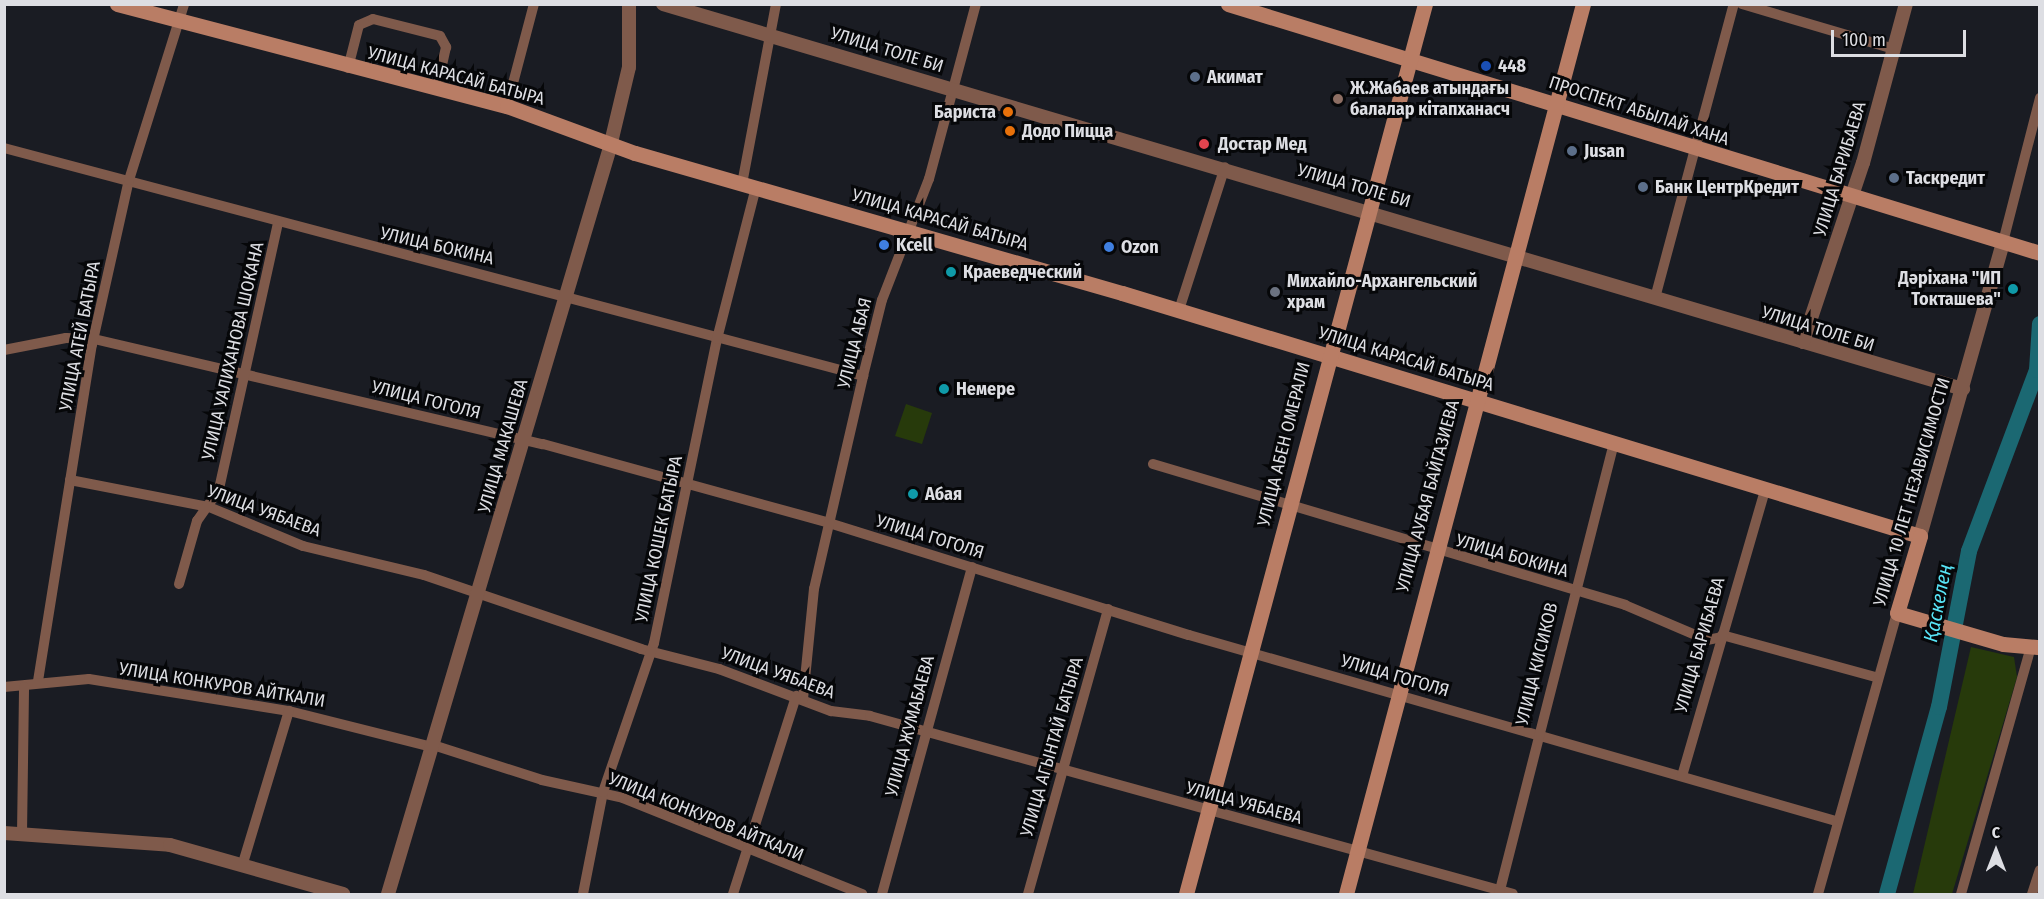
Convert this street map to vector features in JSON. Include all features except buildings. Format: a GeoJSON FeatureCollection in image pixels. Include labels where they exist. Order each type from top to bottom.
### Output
{"type":"FeatureCollection","features":[{"type":"Feature","properties":{"kind":"main road","name":"УЛИЦА КАРАСАЙ БАТЫРА"},"geometry":{"type":"LineString","coordinates":[[117,4],[348,68],[507,106],[609,144],[1179,310],[1920,536]]}},
{"type":"Feature","properties":{"kind":"main road","name":"ПРОСПЕКТ АБЫЛАЙ ХАНА"},"geometry":{"type":"LineString","coordinates":[[1228,4],[1268,10],[1555,105],[2040,253]]}},
{"type":"Feature","properties":{"kind":"main road","name":"УЛИЦА АБЕН ОМЕРАЛИ"},"geometry":{"type":"LineString","coordinates":[[1186,894],[1327,356],[1425,4]]}},
{"type":"Feature","properties":{"kind":"main road","name":"УЛИЦА АУБАЯ БАЙГАЗИЕВА"},"geometry":{"type":"LineString","coordinates":[[1346,894],[1433,551],[1583,4]]}},
{"type":"Feature","properties":{"kind":"main road","name":"УЛИЦА 10 ЛЕТ НЕЗАВИСИМОСТИ"},"geometry":{"type":"LineString","coordinates":[[1897,614],[1920,536]]}},
{"type":"Feature","properties":{"kind":"main road"},"geometry":{"type":"LineString","coordinates":[[1897,614],[1927,625],[2035,649]]}},
{"type":"Feature","properties":{"kind":"street","name":"УЛИЦА АТЕЙ БАТЫРА"},"geometry":{"type":"LineString","coordinates":[[38,681],[94,339],[129,180],[184,4]]}},
{"type":"Feature","properties":{"kind":"street"},"geometry":{"type":"LineString","coordinates":[[507,106],[534,4]]}},
{"type":"Feature","properties":{"kind":"street","name":"УЛИЦА МАКАШЕВА"},"geometry":{"type":"LineString","coordinates":[[388,894],[479,593],[609,144],[629,67],[629,4]]}},
{"type":"Feature","properties":{"kind":"street","name":"УЛИЦА ТОЛЕ БИ"},"geometry":{"type":"LineString","coordinates":[[663,4],[1367,209],[1655,298],[1963,389]]}},
{"type":"Feature","properties":{"kind":"street","name":"УЛИЦА КОШЕК БАТЫРА"},"geometry":{"type":"LineString","coordinates":[[583,894],[603,792],[650,651],[688,485],[749,186],[776,4]]}},
{"type":"Feature","properties":{"kind":"street","name":"УЛИЦА АБАЯ"},"geometry":{"type":"LineString","coordinates":[[733,894],[800,697],[814,589],[863,376],[908,230],[919,209],[955,89],[976,4]]}},
{"type":"Feature","properties":{"kind":"street"},"geometry":{"type":"LineString","coordinates":[[1655,298],[1734,4]]}},
{"type":"Feature","properties":{"kind":"street"},"geometry":{"type":"LineString","coordinates":[[1742,4],[1894,49]]}},
{"type":"Feature","properties":{"kind":"street","name":"УЛИЦА БАРИБАЕВА"},"geometry":{"type":"LineString","coordinates":[[1803,342],[1851,197],[1906,4]]}},
{"type":"Feature","properties":{"kind":"street"},"geometry":{"type":"LineString","coordinates":[[348,68],[360,22],[373,19],[440,36],[446,47],[437,88]]}},
{"type":"Feature","properties":{"kind":"street","name":"УЛИЦА 10 ЛЕТ НЕЗАВИСИМОСТИ"},"geometry":{"type":"LineString","coordinates":[[1920,536],[1963,389],[2040,99]]}},
{"type":"Feature","properties":{"kind":"street","name":"УЛИЦА БОКИНА"},"geometry":{"type":"LineString","coordinates":[[4,148],[278,222],[566,295],[717,339],[863,376]]}},
{"type":"Feature","properties":{"kind":"street"},"geometry":{"type":"LineString","coordinates":[[1179,310],[1225,167]]}},
{"type":"Feature","properties":{"kind":"street","name":"УЛИЦА УАЛИХАНОВА ШОКАНА"},"geometry":{"type":"LineString","coordinates":[[179,584],[197,521],[219,489],[249,372],[278,222]]}},
{"type":"Feature","properties":{"kind":"street","name":"УЛИЦА ГОГОЛЯ"},"geometry":{"type":"LineString","coordinates":[[4,351],[66,338],[94,339],[249,372],[523,440],[829,523],[1251,652],[1536,732],[1836,821]]}},
{"type":"Feature","properties":{"kind":"street","name":"УЛИЦА КИСИКОВ"},"geometry":{"type":"LineString","coordinates":[[1499,891],[1536,732],[1614,442]]}},
{"type":"Feature","properties":{"kind":"street","name":"УЛИЦА БОКИНА"},"geometry":{"type":"LineString","coordinates":[[1153,464],[1289,503],[1433,551],[1573,590],[1661,618],[1707,640],[1722,636],[1876,677]]}},
{"type":"Feature","properties":{"kind":"street","name":"УЛИЦА УЯБАЕВА"},"geometry":{"type":"LineString","coordinates":[[70,480],[208,507],[303,546],[479,593],[650,651],[800,697],[831,711],[924,732],[1513,894]]}},
{"type":"Feature","properties":{"kind":"street","name":"УЛИЦА БАРИБАЕВА"},"geometry":{"type":"LineString","coordinates":[[1682,776],[1765,490]]}},
{"type":"Feature","properties":{"kind":"street","name":"УЛИЦА ЖУМАБАЕВА"},"geometry":{"type":"LineString","coordinates":[[882,894],[924,732],[972,567]]}},
{"type":"Feature","properties":{"kind":"street","name":"УЛИЦА АГЫНТАЙ БАТЫРА"},"geometry":{"type":"LineString","coordinates":[[1028,894],[1108,609]]}},
{"type":"Feature","properties":{"kind":"street","name":"УЛИЦА 10 ЛЕТ НЕЗАВИСИМОСТИ"},"geometry":{"type":"LineString","coordinates":[[1818,894],[1876,677],[1897,614]]}},
{"type":"Feature","properties":{"kind":"street"},"geometry":{"type":"LineString","coordinates":[[1960,894],[2035,649]]}},
{"type":"Feature","properties":{"kind":"street","name":"УЛИЦА КОНКУРОВ АЙТКАЛИ"},"geometry":{"type":"LineString","coordinates":[[4,687],[24,687],[38,681],[89,679],[289,711],[433,746],[542,780],[603,792],[862,894]]}},
{"type":"Feature","properties":{"kind":"street"},"geometry":{"type":"LineString","coordinates":[[22,834],[24,687]]}},
{"type":"Feature","properties":{"kind":"street"},"geometry":{"type":"LineString","coordinates":[[243,863],[289,711]]}},
{"type":"Feature","properties":{"kind":"street"},"geometry":{"type":"LineString","coordinates":[[4,833],[170,845],[243,863],[344,894]]}},
{"type":"Feature","properties":{"kind":"street"},"geometry":{"type":"LineString","coordinates":[[2032,894],[2040,870]]}},
{"type":"Feature","properties":{"kind":"green space"},"geometry":{"type":"Polygon","coordinates":[[[906,404],[932,413],[922,444],[895,436],[906,404]]]}},
{"type":"Feature","properties":{"kind":"green space"},"geometry":{"type":"Polygon","coordinates":[[[1971,647],[2014,657],[2017,677],[1952,894],[1913,894],[1971,647]]]}},
{"type":"Feature","properties":{"kind":"waterway","name":"Қаскелең"},"geometry":{"type":"LineString","coordinates":[[1887,894],[1939,707],[1969,551],[2037,370],[2040,324]]}},
{"type":"Feature","properties":{"kind":"place","name":"448"},"geometry":{"type":"Point","coordinates":[1486,66]}},
{"type":"Feature","properties":{"kind":"place","name":"Акимат"},"geometry":{"type":"Point","coordinates":[1195,77]}},
{"type":"Feature","properties":{"kind":"place","name":"Ж.Жабаев атындағы балалар кітапханасч"},"geometry":{"type":"Point","coordinates":[1338,99]}},
{"type":"Feature","properties":{"kind":"place","name":"Бариста"},"geometry":{"type":"Point","coordinates":[1008,112]}},
{"type":"Feature","properties":{"kind":"place","name":"Додо Пицца"},"geometry":{"type":"Point","coordinates":[1010,131]}},
{"type":"Feature","properties":{"kind":"place","name":"Достар Мед"},"geometry":{"type":"Point","coordinates":[1204,144]}},
{"type":"Feature","properties":{"kind":"place","name":"Jusan"},"geometry":{"type":"Point","coordinates":[1572,151]}},
{"type":"Feature","properties":{"kind":"place","name":"Таскредит"},"geometry":{"type":"Point","coordinates":[1894,178]}},
{"type":"Feature","properties":{"kind":"place","name":"Банк ЦентрКредит"},"geometry":{"type":"Point","coordinates":[1643,187]}},
{"type":"Feature","properties":{"kind":"place","name":"Kcell"},"geometry":{"type":"Point","coordinates":[884,245]}},
{"type":"Feature","properties":{"kind":"place","name":"Ozon"},"geometry":{"type":"Point","coordinates":[1109,247]}},
{"type":"Feature","properties":{"kind":"place","name":"Краеведческий"},"geometry":{"type":"Point","coordinates":[951,272]}},
{"type":"Feature","properties":{"kind":"place","name":"Дәріхана \"ИП Токташева\""},"geometry":{"type":"Point","coordinates":[2013,289]}},
{"type":"Feature","properties":{"kind":"place","name":"Михайло-Архангельский храм"},"geometry":{"type":"Point","coordinates":[1275,292]}},
{"type":"Feature","properties":{"kind":"place","name":"Немере"},"geometry":{"type":"Point","coordinates":[944,389]}},
{"type":"Feature","properties":{"kind":"place","name":"Абая"},"geometry":{"type":"Point","coordinates":[913,494]}}]}
